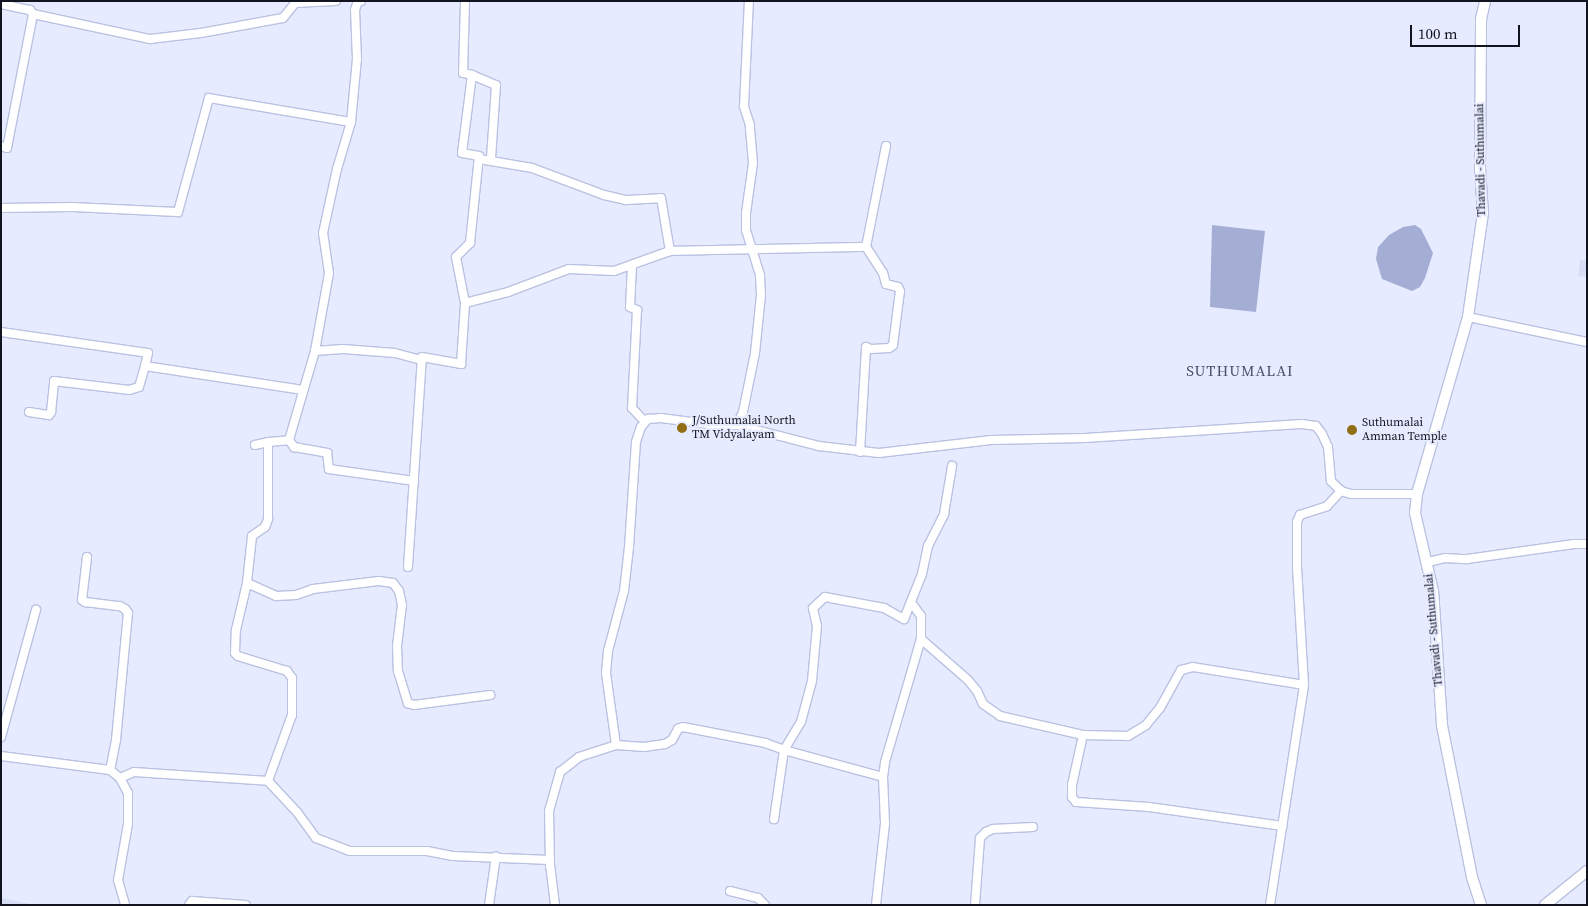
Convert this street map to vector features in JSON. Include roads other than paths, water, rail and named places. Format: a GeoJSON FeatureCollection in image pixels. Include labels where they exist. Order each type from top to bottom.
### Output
{"type":"FeatureCollection","features":[{"type":"Feature","properties":{"kind":"main road","name":"Thavadi - Suthumalai"},"geometry":{"type":"LineString","coordinates":[[1481,905],[1472,877],[1442,724],[1433,591],[1428,562],[1417,530],[1415,513],[1417,494],[1468,317],[1483,213],[1480,168],[1481,19],[1485,1]]}},
{"type":"Feature","properties":{"kind":"main road"},"geometry":{"type":"LineString","coordinates":[[1545,905],[1587,871]]}},
{"type":"Feature","properties":{"kind":"street"},"geometry":{"type":"LineString","coordinates":[[1,4],[30,10],[33,14],[150,39],[201,33],[283,18],[295,3],[336,1]]}},
{"type":"Feature","properties":{"kind":"street"},"geometry":{"type":"LineString","coordinates":[[289,440],[315,351],[329,274],[323,233],[337,169],[350,122],[357,59],[354,10],[359,1]]}},
{"type":"Feature","properties":{"kind":"street"},"geometry":{"type":"LineString","coordinates":[[465,1],[463,73],[496,85],[491,160]]}},
{"type":"Feature","properties":{"kind":"street"},"geometry":{"type":"LineString","coordinates":[[737,425],[743,412],[755,353],[761,295],[760,275],[746,230],[746,213],[753,163],[753,143],[744,106],[744,87],[748,56],[749,1]]}},
{"type":"Feature","properties":{"kind":"street"},"geometry":{"type":"LineString","coordinates":[[1,146],[7,148],[33,14]]}},
{"type":"Feature","properties":{"kind":"street"},"geometry":{"type":"LineString","coordinates":[[472,75],[462,153],[479,156],[478,158],[532,168],[604,195],[626,200],[660,198],[670,251]]}},
{"type":"Feature","properties":{"kind":"street"},"geometry":{"type":"LineString","coordinates":[[1,208],[72,208],[178,212],[209,98],[350,122]]}},
{"type":"Feature","properties":{"kind":"street"},"geometry":{"type":"LineString","coordinates":[[860,452],[866,347],[871,349],[890,348],[893,345],[900,291],[898,287],[886,284],[883,273],[866,246],[886,146]]}},
{"type":"Feature","properties":{"kind":"street"},"geometry":{"type":"LineString","coordinates":[[408,567],[422,357],[461,364],[465,303],[456,257],[470,242],[478,158]]}},
{"type":"Feature","properties":{"kind":"street"},"geometry":{"type":"LineString","coordinates":[[465,303],[508,292],[569,270],[614,271],[670,251],[866,246]]}},
{"type":"Feature","properties":{"kind":"street"},"geometry":{"type":"LineString","coordinates":[[632,265],[630,307],[637,310],[632,408],[646,422]]}},
{"type":"Feature","properties":{"kind":"street"},"geometry":{"type":"LineString","coordinates":[[1468,317],[1587,342]]}},
{"type":"Feature","properties":{"kind":"street"},"geometry":{"type":"LineString","coordinates":[[1,332],[148,353],[140,387],[129,390],[54,381],[51,412],[49,415],[29,412]]}},
{"type":"Feature","properties":{"kind":"street"},"geometry":{"type":"LineString","coordinates":[[315,351],[343,349],[395,352],[422,360]]}},
{"type":"Feature","properties":{"kind":"street"},"geometry":{"type":"LineString","coordinates":[[146,366],[303,390]]}},
{"type":"Feature","properties":{"kind":"street"},"geometry":{"type":"LineString","coordinates":[[616,745],[606,673],[624,591],[636,442],[641,427],[648,419],[661,418],[723,426],[737,425],[819,446],[879,453],[991,440],[1085,438],[1302,424],[1316,426],[1322,434],[1328,447],[1331,481],[1341,491],[1351,494],[1417,494]]}},
{"type":"Feature","properties":{"kind":"street"},"geometry":{"type":"LineString","coordinates":[[289,440],[294,447],[327,453],[330,469],[414,481]]}},
{"type":"Feature","properties":{"kind":"street"},"geometry":{"type":"LineString","coordinates":[[255,445],[289,440]]}},
{"type":"Feature","properties":{"kind":"street"},"geometry":{"type":"LineString","coordinates":[[268,442],[268,519],[265,526],[252,536],[247,583],[236,630],[234,654],[287,671],[292,678],[292,714],[268,781]]}},
{"type":"Feature","properties":{"kind":"street"},"geometry":{"type":"LineString","coordinates":[[774,819],[784,750],[800,722],[812,681],[817,626],[814,608],[825,597],[884,608],[904,618],[922,574],[928,546],[944,514],[952,466]]}},
{"type":"Feature","properties":{"kind":"street"},"geometry":{"type":"LineString","coordinates":[[1270,905],[1304,685],[1296,567],[1297,522],[1300,515],[1327,506],[1341,491]]}},
{"type":"Feature","properties":{"kind":"street"},"geometry":{"type":"LineString","coordinates":[[1428,562],[1445,558],[1467,559],[1574,544],[1587,544]]}},
{"type":"Feature","properties":{"kind":"street"},"geometry":{"type":"LineString","coordinates":[[86,557],[82,600],[120,606],[128,613],[116,740],[110,770]]}},
{"type":"Feature","properties":{"kind":"street"},"geometry":{"type":"LineString","coordinates":[[247,583],[276,596],[296,595],[313,589],[379,582],[393,583],[399,591],[402,606],[397,646],[398,670],[408,703],[414,705],[490,695]]}},
{"type":"Feature","properties":{"kind":"street"},"geometry":{"type":"LineString","coordinates":[[876,905],[885,823],[883,777],[885,762],[922,638],[921,616],[911,602]]}},
{"type":"Feature","properties":{"kind":"street"},"geometry":{"type":"LineString","coordinates":[[1,737],[36,610]]}},
{"type":"Feature","properties":{"kind":"street"},"geometry":{"type":"LineString","coordinates":[[922,638],[968,680],[977,691],[983,704],[1000,716],[1084,735],[1128,736],[1146,724],[1160,708],[1182,670],[1193,667],[1304,685]]}},
{"type":"Feature","properties":{"kind":"street"},"geometry":{"type":"LineString","coordinates":[[555,905],[550,860],[549,811],[560,772],[579,757],[616,745],[644,747],[665,744],[672,740],[678,729],[684,727],[766,743],[784,750],[883,777]]}},
{"type":"Feature","properties":{"kind":"street"},"geometry":{"type":"LineString","coordinates":[[1084,735],[1072,785],[1072,797],[1076,802],[1149,807],[1283,826]]}},
{"type":"Feature","properties":{"kind":"street"},"geometry":{"type":"LineString","coordinates":[[1,756],[110,770],[120,778],[128,794],[128,824],[118,880],[125,905]]}},
{"type":"Feature","properties":{"kind":"street"},"geometry":{"type":"LineString","coordinates":[[120,778],[134,772],[268,781],[297,812],[316,838],[350,851],[427,851],[453,856],[496,856],[550,860]]}},
{"type":"Feature","properties":{"kind":"street"},"geometry":{"type":"LineString","coordinates":[[975,905],[980,838],[986,832],[993,829],[1033,827]]}},
{"type":"Feature","properties":{"kind":"street"},"geometry":{"type":"LineString","coordinates":[[489,905],[496,856]]}},
{"type":"Feature","properties":{"kind":"street"},"geometry":{"type":"LineString","coordinates":[[730,891],[758,898],[765,905]]}},
{"type":"Feature","properties":{"kind":"street"},"geometry":{"type":"LineString","coordinates":[[189,905],[192,901],[246,905]]}},
{"type":"Feature","properties":{"kind":"water"},"geometry":{"type":"Polygon","coordinates":[[[1212,225],[1265,231],[1256,312],[1210,307],[1212,225]]]}},
{"type":"Feature","properties":{"kind":"water"},"geometry":{"type":"Polygon","coordinates":[[[1415,225],[1421,229],[1433,253],[1425,278],[1420,287],[1412,291],[1382,279],[1376,259],[1378,247],[1389,235],[1403,227],[1415,225]]]}},
{"type":"Feature","properties":{"kind":"place","name":"J/Suthumalai North TM Vidyalayam"},"geometry":{"type":"Point","coordinates":[682,428]}},
{"type":"Feature","properties":{"kind":"place","name":"Suthumalai Amman Temple"},"geometry":{"type":"Point","coordinates":[1352,430]}},
{"type":"Feature","properties":{"kind":"district","name":"SUTHUMALAI"},"geometry":{"type":"Point","coordinates":[1240,371]}}]}
